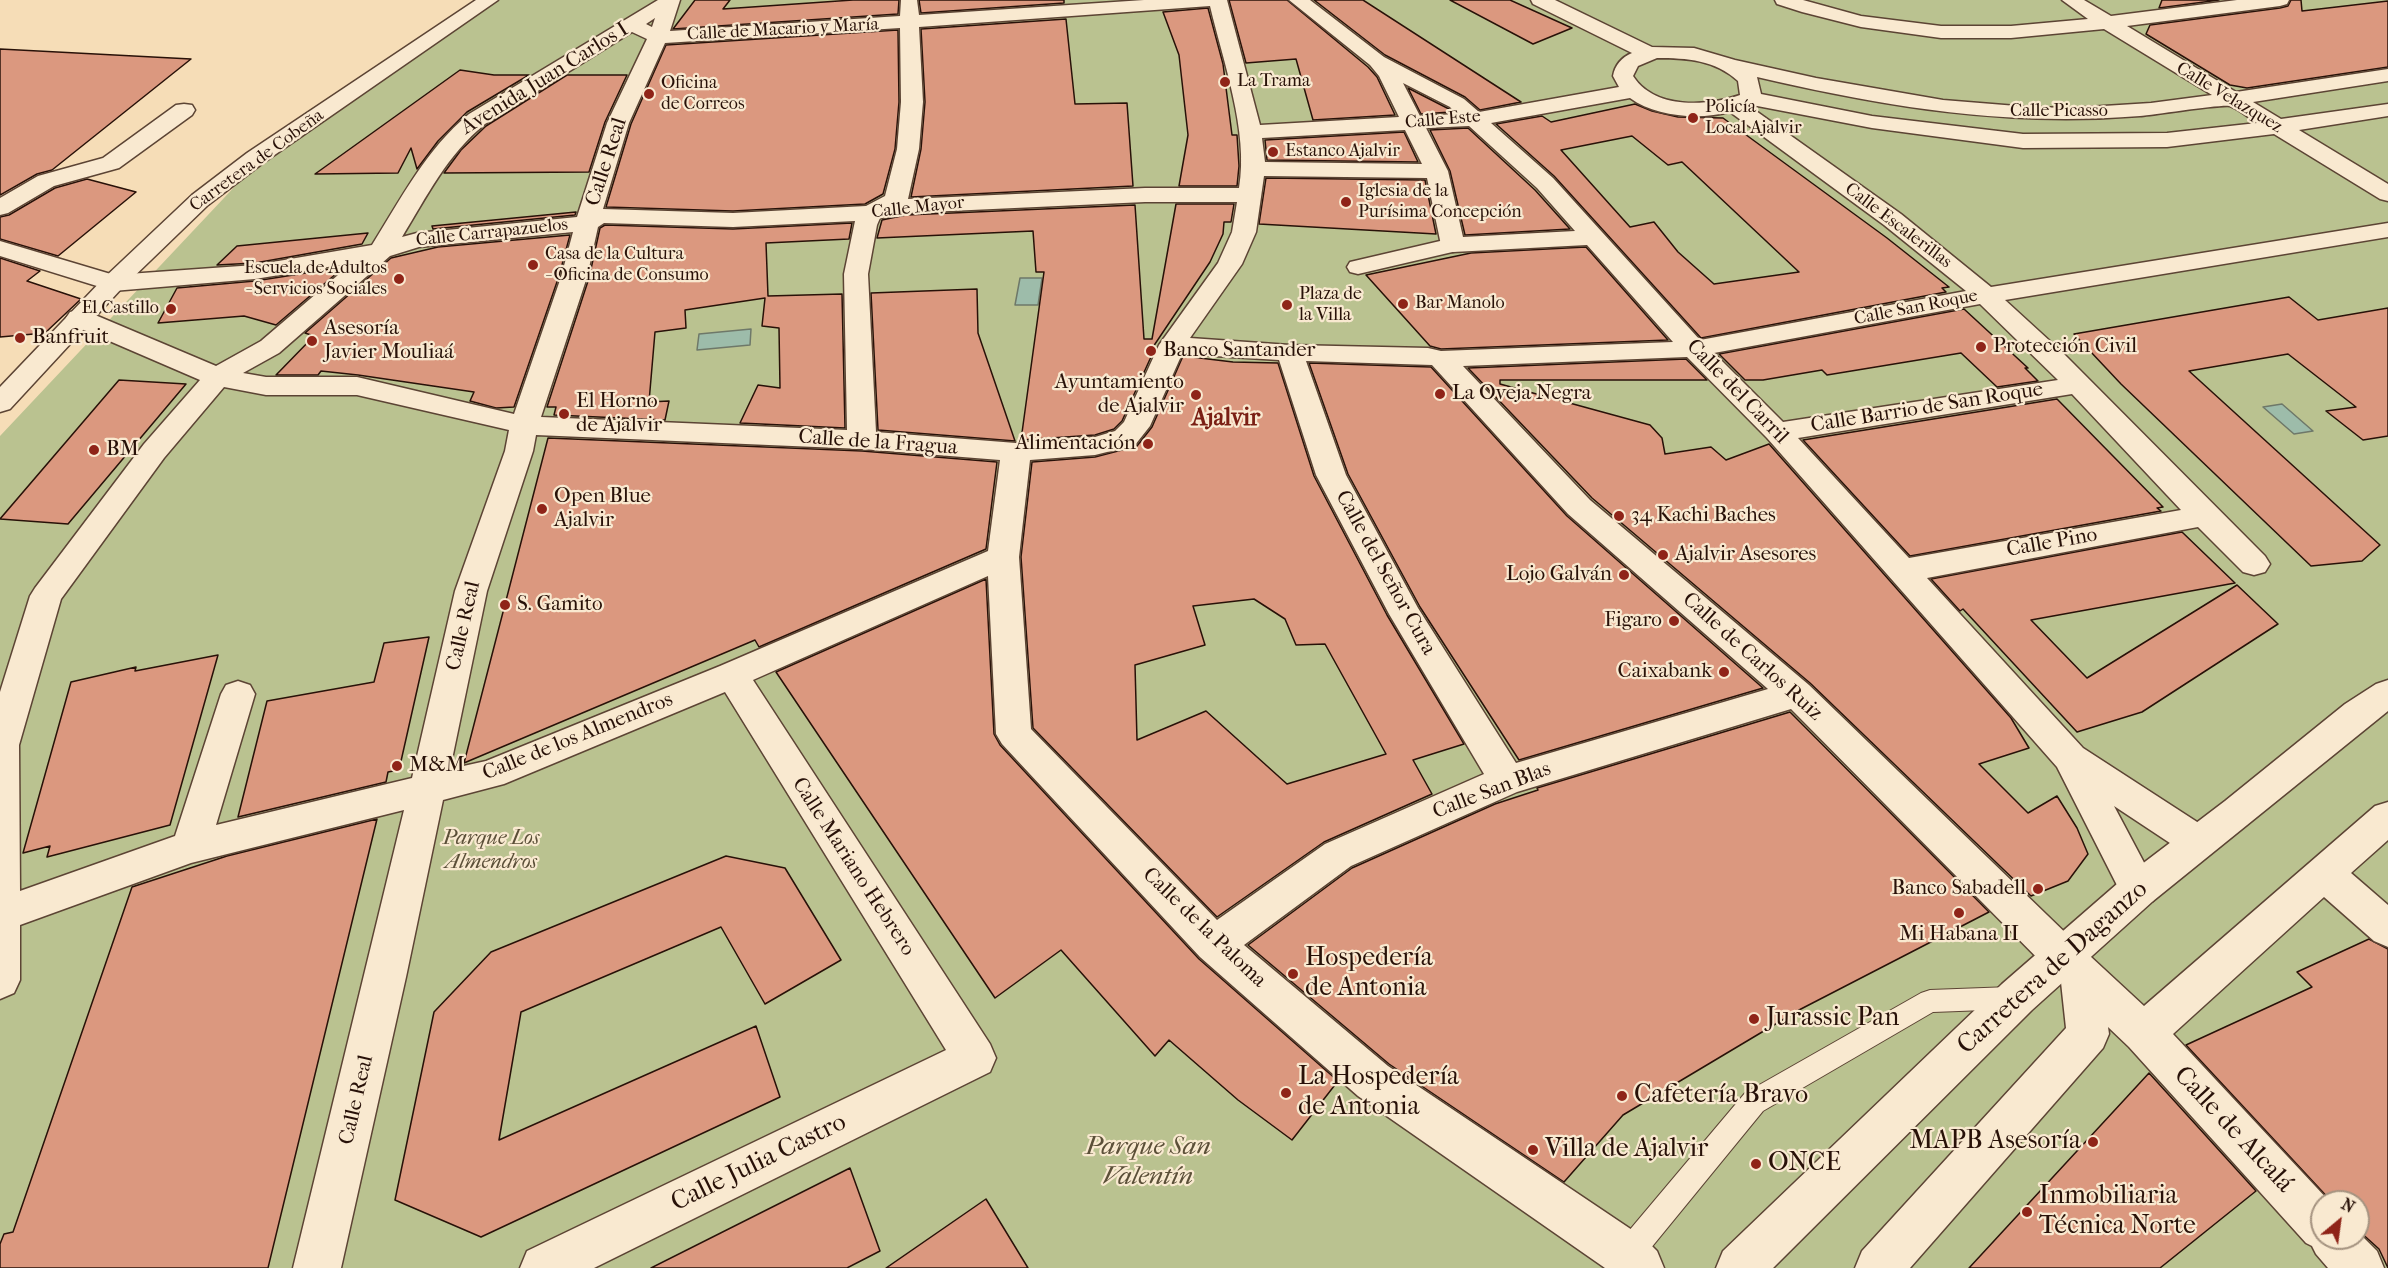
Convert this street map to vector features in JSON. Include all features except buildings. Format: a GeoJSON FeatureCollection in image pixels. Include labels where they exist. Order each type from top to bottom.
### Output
{"type":"FeatureCollection","features":[{"type":"Feature","properties":{"kind":"street","name":"Carretera de Cobeña"},"geometry":{"type":"LineString","coordinates":[[0,403],[112,283],[200,200],[255,158],[489,0]]}},
{"type":"Feature","properties":{"kind":"street"},"geometry":{"type":"LineString","coordinates":[[862,440],[856,274],[865,225],[872,213],[896,200],[909,148],[912,102],[909,0]]}},
{"type":"Feature","properties":{"kind":"street","name":"Calle de Macario y María"},"geometry":{"type":"LineString","coordinates":[[645,31],[909,22],[1213,0]]}},
{"type":"Feature","properties":{"kind":"street"},"geometry":{"type":"LineString","coordinates":[[1172,345],[1230,264],[1244,232],[1251,195],[1254,169],[1251,132],[1218,0]]}},
{"type":"Feature","properties":{"kind":"street"},"geometry":{"type":"LineString","coordinates":[[1298,0],[1377,61],[1388,74],[1437,171],[1453,245]]}},
{"type":"Feature","properties":{"kind":"street"},"geometry":{"type":"LineString","coordinates":[[1540,0],[1625,40],[1649,54]]}},
{"type":"Feature","properties":{"kind":"street"},"geometry":{"type":"LineString","coordinates":[[1784,0],[1810,9],[1878,24],[1937,31],[1994,33],[2107,22],[2280,0]]}},
{"type":"Feature","properties":{"kind":"street","name":"Calle Velazquez"},"geometry":{"type":"LineString","coordinates":[[2071,0],[2388,194]]}},
{"type":"Feature","properties":{"kind":"street","name":"Calle Real"},"geometry":{"type":"LineString","coordinates":[[317,1268],[428,790],[471,591],[519,451],[524,425],[574,277],[587,223],[645,31],[670,1]]}},
{"type":"Feature","properties":{"kind":"street","name":"Avenida Juan Carlos I"},"geometry":{"type":"LineString","coordinates":[[0,980],[1,746],[46,596],[154,451],[217,377],[270,347],[381,251],[437,160],[456,135],[477,118],[645,31]]}},
{"type":"Feature","properties":{"kind":"street","name":"Calle Picasso"},"geometry":{"type":"LineString","coordinates":[[1649,54],[1688,53],[1731,65],[1881,98],[2004,112],[2072,114],[2129,111],[2388,75]]}},
{"type":"Feature","properties":{"kind":"street"},"geometry":{"type":"LineString","coordinates":[[1632,89],[1626,82],[1624,69],[1635,58],[1649,54]]}},
{"type":"Feature","properties":{"kind":"street","name":"Calle del Carril"},"geometry":{"type":"LineString","coordinates":[[1377,61],[1457,103],[1545,183],[1694,349],[1777,432],[2070,757],[2198,842]]}},
{"type":"Feature","properties":{"kind":"street"},"geometry":{"type":"LineString","coordinates":[[1731,65],[1748,79],[1743,102]]}},
{"type":"Feature","properties":{"kind":"street","name":"Calle Este"},"geometry":{"type":"LineString","coordinates":[[1251,132],[1475,119],[1623,93],[1632,89]]}},
{"type":"Feature","properties":{"kind":"street","name":"Calle Picasso"},"geometry":{"type":"LineString","coordinates":[[1632,89],[1652,100],[1680,108],[1709,109],[1743,102],[1872,122],[2023,141],[2167,140],[2388,110]]}},
{"type":"Feature","properties":{"kind":"street","name":"Calle Escalerillas"},"geometry":{"type":"LineString","coordinates":[[1743,102],[1936,252],[1986,295],[2078,385],[2203,516],[2254,564]]}},
{"type":"Feature","properties":{"kind":"street"},"geometry":{"type":"LineString","coordinates":[[0,208],[46,181],[111,163],[184,110]]}},
{"type":"Feature","properties":{"kind":"street"},"geometry":{"type":"LineString","coordinates":[[1254,169],[1437,171]]}},
{"type":"Feature","properties":{"kind":"street","name":"Calle Mayor"},"geometry":{"type":"LineString","coordinates":[[587,223],[600,216],[733,220],[872,213],[930,204],[1145,195],[1251,195]]}},
{"type":"Feature","properties":{"kind":"street","name":"Calle Carrapazuelos"},"geometry":{"type":"LineString","coordinates":[[112,283],[255,272],[381,251],[417,240],[587,223]]}},
{"type":"Feature","properties":{"kind":"street","name":"Calle San Roque"},"geometry":{"type":"LineString","coordinates":[[1441,359],[1694,349],[1986,295],[2388,230]]}},
{"type":"Feature","properties":{"kind":"street"},"geometry":{"type":"LineString","coordinates":[[1358,267],[1453,245],[1594,237]]}},
{"type":"Feature","properties":{"kind":"street"},"geometry":{"type":"LineString","coordinates":[[0,248],[112,283]]}},
{"type":"Feature","properties":{"kind":"street","name":"Calle de la Fragua"},"geometry":{"type":"LineString","coordinates":[[79,318],[217,377],[266,386],[357,386],[524,425],[862,440],[1016,452],[1095,446],[1125,438],[1136,426],[1172,345]]}},
{"type":"Feature","properties":{"kind":"street"},"geometry":{"type":"LineString","coordinates":[[1172,345],[1290,353],[1428,356],[1441,359]]}},
{"type":"Feature","properties":{"kind":"street","name":"Calle del Señor Cura"},"geometry":{"type":"LineString","coordinates":[[1290,353],[1331,475],[1405,614],[1507,780]]}},
{"type":"Feature","properties":{"kind":"street","name":"Calle de Carlos Ruiz"},"geometry":{"type":"LineString","coordinates":[[1441,359],[1579,507],[1797,694],[2072,966]]}},
{"type":"Feature","properties":{"kind":"street","name":"Calle Barrio de San Roque"},"geometry":{"type":"LineString","coordinates":[[1777,432],[2078,385]]}},
{"type":"Feature","properties":{"kind":"street","name":"Calle de la Paloma"},"geometry":{"type":"LineString","coordinates":[[1016,452],[1003,557],[1014,734],[1214,944],[1373,1081],[1634,1261]]}},
{"type":"Feature","properties":{"kind":"street","name":"Calle Pino"},"geometry":{"type":"LineString","coordinates":[[1902,571],[2203,516]]}},
{"type":"Feature","properties":{"kind":"street","name":"Calle de los Almendros"},"geometry":{"type":"LineString","coordinates":[[1,915],[190,847],[491,774],[732,675],[1003,557]]}},
{"type":"Feature","properties":{"kind":"street","name":"Calle Mariano Hebrero"},"geometry":{"type":"LineString","coordinates":[[732,675],[975,1058]]}},
{"type":"Feature","properties":{"kind":"street","name":"Carretera de Daganzo"},"geometry":{"type":"LineString","coordinates":[[1740,1268],[2016,998],[2072,966],[2139,889],[2357,714],[2388,693]]}},
{"type":"Feature","properties":{"kind":"street"},"geometry":{"type":"LineString","coordinates":[[190,847],[238,694]]}},
{"type":"Feature","properties":{"kind":"street","name":"Calle San Blas"},"geometry":{"type":"LineString","coordinates":[[1214,944],[1338,855],[1507,780],[1797,694]]}},
{"type":"Feature","properties":{"kind":"street","name":"Calle del Carril"},"geometry":{"type":"LineString","coordinates":[[2070,757],[2139,889]]}},
{"type":"Feature","properties":{"kind":"street"},"geometry":{"type":"LineString","coordinates":[[2144,1033],[2388,817]]}},
{"type":"Feature","properties":{"kind":"street"},"geometry":{"type":"LineString","coordinates":[[2324,873],[2388,929]]}},
{"type":"Feature","properties":{"kind":"street","name":"Carretera de Daganzo"},"geometry":{"type":"LineString","coordinates":[[1879,1268],[2088,1034],[2072,966]]}},
{"type":"Feature","properties":{"kind":"street","name":"Calle de Alcalá"},"geometry":{"type":"LineString","coordinates":[[2072,966],[2144,1033],[2310,1214]]}},
{"type":"Feature","properties":{"kind":"street","name":"Calle Julia Castro"},"geometry":{"type":"LineString","coordinates":[[544,1268],[975,1058]]}},
{"type":"Feature","properties":{"kind":"street"},"geometry":{"type":"LineString","coordinates":[[2343,1250],[2360,1268]]}},
{"type":"Feature","properties":{"kind":"lane"},"geometry":{"type":"LineString","coordinates":[[1634,1261],[1754,1102],[1930,1001],[2016,998]]}},
{"type":"Feature","properties":{"kind":"green space"},"geometry":{"type":"Polygon","coordinates":[[[479,0],[2388,0],[2388,1268],[0,1268],[0,436],[303,114],[479,0]]]}},
{"type":"Feature","properties":{"kind":"shaded area"},"geometry":{"type":"Polygon","coordinates":[[[1020,278],[1042,278],[1038,305],[1015,305],[1020,278]]]}},
{"type":"Feature","properties":{"kind":"shaded area"},"geometry":{"type":"Polygon","coordinates":[[[751,329],[750,345],[697,350],[699,334],[751,329]]]}},
{"type":"Feature","properties":{"kind":"shaded area"},"geometry":{"type":"Polygon","coordinates":[[[2282,404],[2313,431],[2294,434],[2263,407],[2282,404]]]}},
{"type":"Feature","properties":{"kind":"place","name":"La Trama"},"geometry":{"type":"Point","coordinates":[1225,82]}},
{"type":"Feature","properties":{"kind":"place","name":"Oficina de Correos"},"geometry":{"type":"Point","coordinates":[649,94]}},
{"type":"Feature","properties":{"kind":"place","name":"Policía Local Ajalvir"},"geometry":{"type":"Point","coordinates":[1693,118]}},
{"type":"Feature","properties":{"kind":"place","name":"Estanco Ajalvir"},"geometry":{"type":"Point","coordinates":[1273,152]}},
{"type":"Feature","properties":{"kind":"place","name":"Iglesia de la Purísima Concepción"},"geometry":{"type":"Point","coordinates":[1346,202]}},
{"type":"Feature","properties":{"kind":"place","name":"Casa de la Cultura - Oficina de Consumo"},"geometry":{"type":"Point","coordinates":[533,265]}},
{"type":"Feature","properties":{"kind":"place","name":"Escuela de Adultos - Servicios Sociales"},"geometry":{"type":"Point","coordinates":[399,279]}},
{"type":"Feature","properties":{"kind":"place","name":"Bar Manolo"},"geometry":{"type":"Point","coordinates":[1403,304]}},
{"type":"Feature","properties":{"kind":"place","name":"Plaza de la Villa"},"geometry":{"type":"Point","coordinates":[1287,305]}},
{"type":"Feature","properties":{"kind":"place","name":"El Castillo"},"geometry":{"type":"Point","coordinates":[171,309]}},
{"type":"Feature","properties":{"kind":"place","name":"Banfruit"},"geometry":{"type":"Point","coordinates":[20,338]}},
{"type":"Feature","properties":{"kind":"place","name":"Asesoría Javier Mouliaá"},"geometry":{"type":"Point","coordinates":[312,341]}},
{"type":"Feature","properties":{"kind":"place","name":"Protección Civil"},"geometry":{"type":"Point","coordinates":[1981,347]}},
{"type":"Feature","properties":{"kind":"place","name":"Banco Santander"},"geometry":{"type":"Point","coordinates":[1151,351]}},
{"type":"Feature","properties":{"kind":"place","name":"La Oveja Negra"},"geometry":{"type":"Point","coordinates":[1440,394]}},
{"type":"Feature","properties":{"kind":"place","name":"Ayuntamiento de Ajalvir"},"geometry":{"type":"Point","coordinates":[1196,395]}},
{"type":"Feature","properties":{"kind":"place","name":"El Horno de Ajalvir"},"geometry":{"type":"Point","coordinates":[564,414]}},
{"type":"Feature","properties":{"kind":"place","name":"Alimentación"},"geometry":{"type":"Point","coordinates":[1148,444]}},
{"type":"Feature","properties":{"kind":"place","name":"BM"},"geometry":{"type":"Point","coordinates":[94,450]}},
{"type":"Feature","properties":{"kind":"place","name":"Open Blue Ajalvir"},"geometry":{"type":"Point","coordinates":[542,509]}},
{"type":"Feature","properties":{"kind":"place","name":"34 Kachi Baches"},"geometry":{"type":"Point","coordinates":[1619,516]}},
{"type":"Feature","properties":{"kind":"place","name":"Ajalvir Asesores"},"geometry":{"type":"Point","coordinates":[1663,555]}},
{"type":"Feature","properties":{"kind":"place","name":"Lojo Galván"},"geometry":{"type":"Point","coordinates":[1624,575]}},
{"type":"Feature","properties":{"kind":"place","name":"S. Gamito"},"geometry":{"type":"Point","coordinates":[505,605]}},
{"type":"Feature","properties":{"kind":"place","name":"Figaro"},"geometry":{"type":"Point","coordinates":[1674,621]}},
{"type":"Feature","properties":{"kind":"place","name":"Caixabank"},"geometry":{"type":"Point","coordinates":[1724,672]}},
{"type":"Feature","properties":{"kind":"place","name":"M&M"},"geometry":{"type":"Point","coordinates":[397,766]}},
{"type":"Feature","properties":{"kind":"place","name":"Banco Sabadell"},"geometry":{"type":"Point","coordinates":[2038,889]}},
{"type":"Feature","properties":{"kind":"place","name":"Mi Habana II"},"geometry":{"type":"Point","coordinates":[1959,913]}},
{"type":"Feature","properties":{"kind":"place","name":"Hospedería de Antonia"},"geometry":{"type":"Point","coordinates":[1293,974]}},
{"type":"Feature","properties":{"kind":"place","name":"Jurassic Pan"},"geometry":{"type":"Point","coordinates":[1754,1019]}},
{"type":"Feature","properties":{"kind":"place","name":"La Hospedería de Antonia"},"geometry":{"type":"Point","coordinates":[1286,1093]}},
{"type":"Feature","properties":{"kind":"place","name":"Cafetería Bravo"},"geometry":{"type":"Point","coordinates":[1622,1096]}},
{"type":"Feature","properties":{"kind":"place","name":"MAPB Asesoría"},"geometry":{"type":"Point","coordinates":[2093,1142]}},
{"type":"Feature","properties":{"kind":"place","name":"Villa de Ajalvir"},"geometry":{"type":"Point","coordinates":[1533,1150]}},
{"type":"Feature","properties":{"kind":"place","name":"ONCE"},"geometry":{"type":"Point","coordinates":[1756,1164]}},
{"type":"Feature","properties":{"kind":"place","name":"Inmobiliaria Técnica Norte"},"geometry":{"type":"Point","coordinates":[2027,1212]}},
{"type":"Feature","properties":{"kind":"district","name":"Ajalvir"},"geometry":{"type":"Point","coordinates":[1226,419]}},
{"type":"Feature","properties":{"kind":"park label","name":"Parque Los Almendros"},"geometry":{"type":"Point","coordinates":[491,851]}},
{"type":"Feature","properties":{"kind":"park label","name":"Parque San Valentín"},"geometry":{"type":"Point","coordinates":[1148,1163]}}]}
